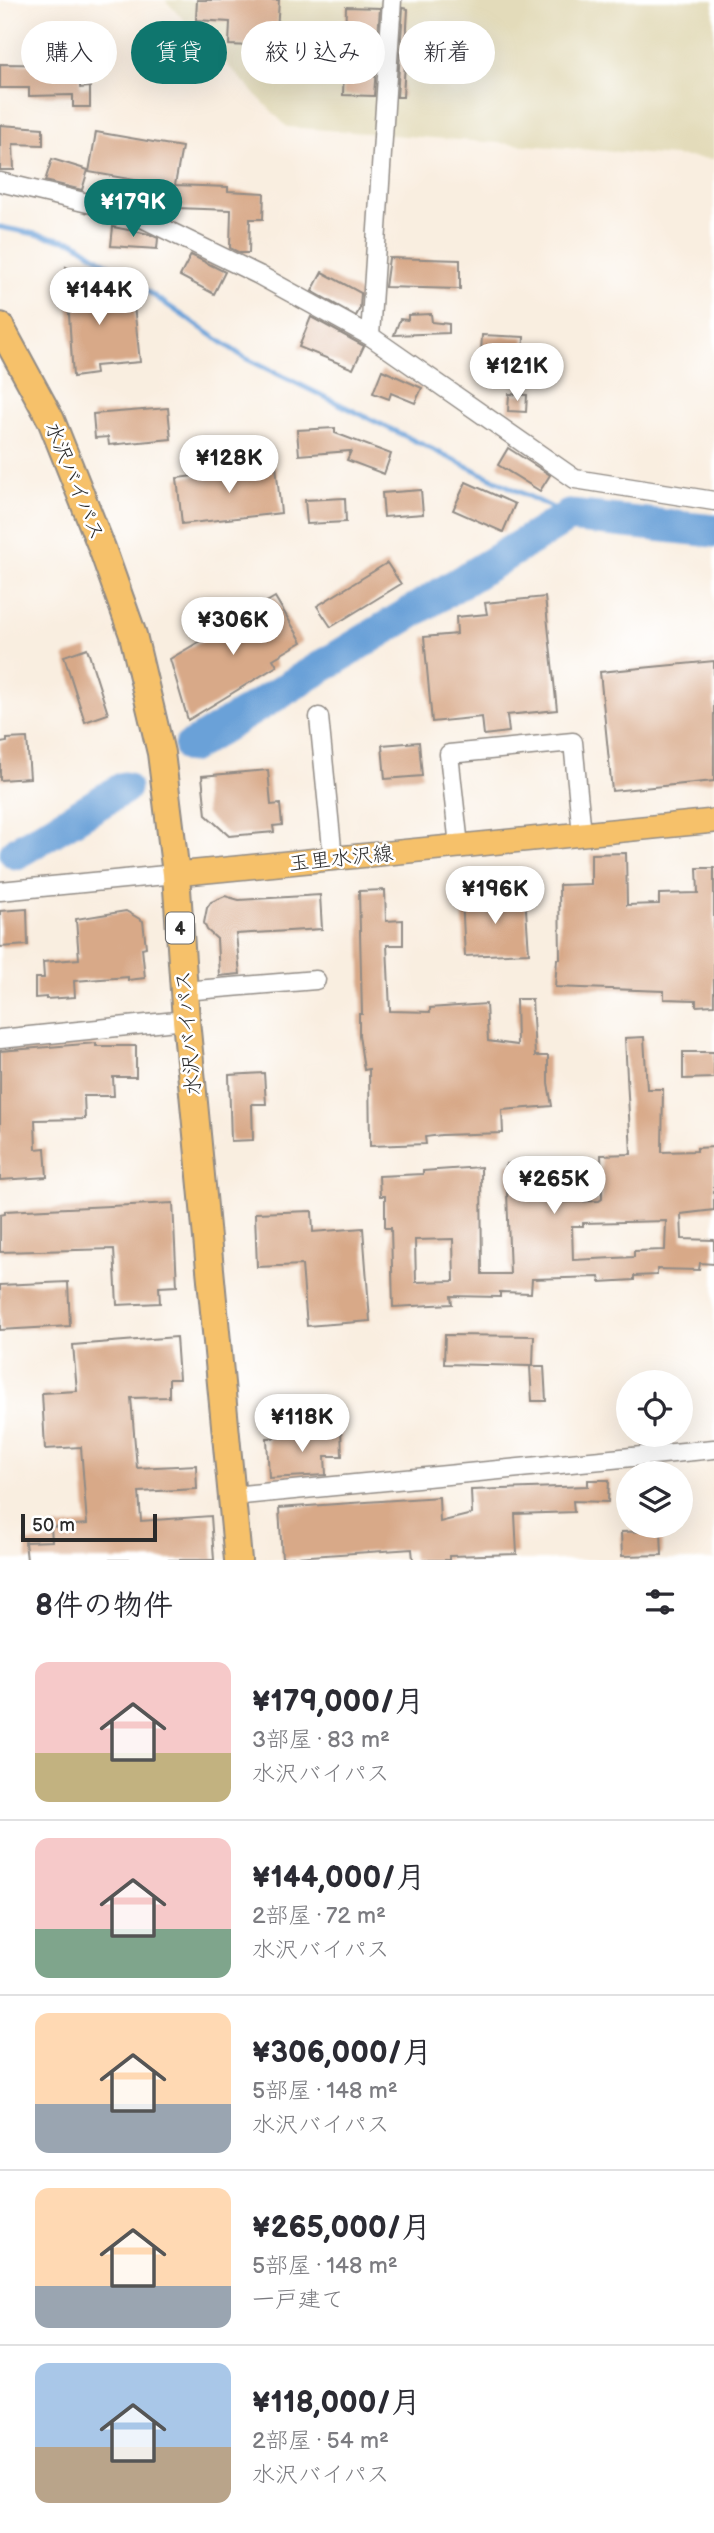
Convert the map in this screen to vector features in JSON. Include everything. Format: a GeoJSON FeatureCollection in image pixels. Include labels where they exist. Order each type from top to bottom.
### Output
{"type":"FeatureCollection","features":[{"type":"Feature","properties":{"kind":"highway","name":"水沢バイパス"},"geometry":{"type":"LineString","coordinates":[[0,326],[51,421],[102,548],[133,635],[161,754],[176,874],[186,1020],[237,1560]]}},
{"type":"Feature","properties":{"kind":"main road","name":"玉里水沢線"},"geometry":{"type":"LineString","coordinates":[[176,874],[714,821]]}},
{"type":"Feature","properties":{"kind":"street"},"geometry":{"type":"LineString","coordinates":[[370,336],[392,0]]}},
{"type":"Feature","properties":{"kind":"street"},"geometry":{"type":"LineString","coordinates":[[0,182],[134,214],[259,275],[370,336],[575,479],[714,501]]}},
{"type":"Feature","properties":{"kind":"street"},"geometry":{"type":"LineString","coordinates":[[319,717],[333,858]]}},
{"type":"Feature","properties":{"kind":"street"},"geometry":{"type":"LineString","coordinates":[[459,846],[449,754],[573,742],[582,834]]}},
{"type":"Feature","properties":{"kind":"street"},"geometry":{"type":"LineString","coordinates":[[0,891],[176,874]]}},
{"type":"Feature","properties":{"kind":"street"},"geometry":{"type":"LineString","coordinates":[[184,991],[316,980]]}},
{"type":"Feature","properties":{"kind":"street"},"geometry":{"type":"LineString","coordinates":[[0,1039],[186,1020]]}},
{"type":"Feature","properties":{"kind":"street"},"geometry":{"type":"LineString","coordinates":[[232,1496],[714,1449]]}},
{"type":"Feature","properties":{"kind":"shaded area"},"geometry":{"type":"Polygon","coordinates":[[[165,0],[714,0],[714,159],[287,127],[246,84],[385,84],[385,21],[241,21],[241,79],[227,65],[227,21],[185,21],[165,0]]]}},
{"type":"Feature","properties":{"kind":"building"},"geometry":{"type":"Polygon","coordinates":[[[197,0],[279,0],[278,21],[241,21],[241,46],[229,45],[230,22],[196,20],[197,0]]]}},
{"type":"Feature","properties":{"kind":"building"},"geometry":{"type":"Polygon","coordinates":[[[346,7],[380,8],[379,21],[346,21],[346,7]]]}},
{"type":"Feature","properties":{"kind":"building"},"geometry":{"type":"Polygon","coordinates":[[[403,8],[408,9],[407,21],[402,21],[403,8]]]}},
{"type":"Feature","properties":{"kind":"building"},"geometry":{"type":"Polygon","coordinates":[[[0,64],[21,64],[21,84],[80,84],[80,88],[90,87],[90,107],[73,107],[73,95],[29,96],[29,88],[0,88],[0,64]]]}},
{"type":"Feature","properties":{"kind":"building"},"geometry":{"type":"Polygon","coordinates":[[[399,67],[399,84],[404,84],[403,97],[397,97],[399,67]]]}},
{"type":"Feature","properties":{"kind":"building"},"geometry":{"type":"Polygon","coordinates":[[[343,84],[375,84],[374,96],[343,95],[343,84]]]}},
{"type":"Feature","properties":{"kind":"building"},"geometry":{"type":"Polygon","coordinates":[[[0,125],[43,128],[43,145],[13,144],[14,170],[0,170],[0,125]]]}},
{"type":"Feature","properties":{"kind":"building"},"geometry":{"type":"Polygon","coordinates":[[[96,132],[182,147],[175,185],[228,187],[228,191],[264,193],[263,219],[250,219],[249,253],[240,253],[230,248],[231,210],[148,207],[152,183],[89,172],[96,132]]]}},
{"type":"Feature","properties":{"kind":"building"},"geometry":{"type":"Polygon","coordinates":[[[52,159],[88,170],[82,190],[45,181],[52,159]]]}},
{"type":"Feature","properties":{"kind":"building"},"geometry":{"type":"Polygon","coordinates":[[[113,227],[158,238],[157,249],[111,246],[113,227]]]}},
{"type":"Feature","properties":{"kind":"building"},"geometry":{"type":"Polygon","coordinates":[[[191,255],[225,272],[214,294],[180,276],[191,255]]]}},
{"type":"Feature","properties":{"kind":"building"},"geometry":{"type":"Polygon","coordinates":[[[389,258],[460,260],[460,289],[385,287],[389,258]]]}},
{"type":"Feature","properties":{"kind":"building"},"geometry":{"type":"Polygon","coordinates":[[[66,267],[134,306],[140,362],[95,366],[96,374],[73,377],[66,267]]]}},
{"type":"Feature","properties":{"kind":"building"},"geometry":{"type":"Polygon","coordinates":[[[322,272],[361,293],[360,308],[356,316],[312,291],[322,272]]]}},
{"type":"Feature","properties":{"kind":"building"},"geometry":{"type":"Polygon","coordinates":[[[431,314],[432,322],[449,324],[449,333],[394,335],[400,319],[408,320],[408,315],[431,314]]]}},
{"type":"Feature","properties":{"kind":"building"},"geometry":{"type":"Polygon","coordinates":[[[311,317],[364,346],[353,369],[299,347],[311,317]]]}},
{"type":"Feature","properties":{"kind":"building"},"geometry":{"type":"Polygon","coordinates":[[[482,335],[524,337],[523,362],[509,361],[508,373],[480,372],[482,335]]]}},
{"type":"Feature","properties":{"kind":"building"},"geometry":{"type":"Polygon","coordinates":[[[382,370],[422,388],[415,403],[391,393],[389,399],[373,393],[382,370]]]}},
{"type":"Feature","properties":{"kind":"building"},"geometry":{"type":"Polygon","coordinates":[[[509,394],[527,395],[526,412],[508,411],[509,394]]]}},
{"type":"Feature","properties":{"kind":"building"},"geometry":{"type":"Polygon","coordinates":[[[168,408],[171,439],[109,445],[108,437],[95,438],[93,414],[168,408]]]}},
{"type":"Feature","properties":{"kind":"building"},"geometry":{"type":"Polygon","coordinates":[[[335,428],[335,433],[391,454],[384,474],[347,460],[351,451],[299,455],[297,430],[335,428]]]}},
{"type":"Feature","properties":{"kind":"building"},"geometry":{"type":"Polygon","coordinates":[[[508,448],[550,475],[540,491],[498,465],[508,448]]]}},
{"type":"Feature","properties":{"kind":"building"},"geometry":{"type":"Polygon","coordinates":[[[276,466],[281,513],[182,524],[177,478],[276,466]]]}},
{"type":"Feature","properties":{"kind":"building"},"geometry":{"type":"Polygon","coordinates":[[[466,482],[515,504],[503,532],[453,510],[466,482]]]}},
{"type":"Feature","properties":{"kind":"building"},"geometry":{"type":"Polygon","coordinates":[[[421,490],[423,514],[384,517],[382,493],[421,490]]]}},
{"type":"Feature","properties":{"kind":"building"},"geometry":{"type":"Polygon","coordinates":[[[345,498],[346,522],[307,524],[305,500],[345,498]]]}},
{"type":"Feature","properties":{"kind":"building"},"geometry":{"type":"Polygon","coordinates":[[[387,563],[401,584],[331,627],[317,606],[387,563]]]}},
{"type":"Feature","properties":{"kind":"building"},"geometry":{"type":"Polygon","coordinates":[[[275,597],[302,642],[273,659],[277,666],[188,720],[170,659],[275,597]]]}},
{"type":"Feature","properties":{"kind":"building"},"geometry":{"type":"Polygon","coordinates":[[[545,597],[557,710],[507,715],[509,732],[484,735],[482,717],[432,722],[424,637],[457,634],[456,617],[487,614],[485,603],[545,597]]]}},
{"type":"Feature","properties":{"kind":"building"},"geometry":{"type":"Polygon","coordinates":[[[87,648],[108,714],[85,722],[64,656],[87,648]]]}},
{"type":"Feature","properties":{"kind":"building"},"geometry":{"type":"Polygon","coordinates":[[[714,661],[714,781],[612,791],[600,672],[714,661]]]}},
{"type":"Feature","properties":{"kind":"building"},"geometry":{"type":"Polygon","coordinates":[[[27,738],[30,778],[0,780],[0,743],[7,742],[7,739],[27,738]]]}},
{"type":"Feature","properties":{"kind":"building"},"geometry":{"type":"Polygon","coordinates":[[[419,742],[422,776],[385,779],[382,745],[419,742]]]}},
{"type":"Feature","properties":{"kind":"building"},"geometry":{"type":"Polygon","coordinates":[[[268,770],[271,805],[280,804],[282,825],[273,826],[274,832],[229,836],[206,815],[202,776],[268,770]]]}},
{"type":"Feature","properties":{"kind":"building"},"geometry":{"type":"Polygon","coordinates":[[[626,853],[627,905],[659,904],[659,894],[698,893],[697,868],[714,868],[714,1005],[696,1006],[696,1000],[664,999],[664,991],[555,987],[557,959],[560,959],[559,885],[591,884],[591,854],[626,853]]]}},
{"type":"Feature","properties":{"kind":"building"},"geometry":{"type":"Polygon","coordinates":[[[385,890],[386,921],[403,920],[403,945],[387,945],[390,1011],[430,1012],[430,1008],[486,1004],[488,1041],[517,1045],[516,999],[532,999],[535,1056],[548,1056],[548,1083],[552,1106],[502,1110],[503,1133],[441,1135],[425,1137],[426,1144],[370,1146],[369,1069],[364,1070],[359,1035],[359,1014],[362,1014],[359,891],[385,890]]]}},
{"type":"Feature","properties":{"kind":"building"},"geometry":{"type":"Polygon","coordinates":[[[320,895],[322,929],[236,934],[240,974],[219,976],[217,939],[204,923],[211,902],[225,896],[239,900],[320,895]]]}},
{"type":"Feature","properties":{"kind":"building"},"geometry":{"type":"Polygon","coordinates":[[[525,895],[529,953],[465,956],[462,898],[525,895]]]}},
{"type":"Feature","properties":{"kind":"building"},"geometry":{"type":"Polygon","coordinates":[[[27,909],[28,945],[0,947],[0,911],[27,909]]]}},
{"type":"Feature","properties":{"kind":"building"},"geometry":{"type":"Polygon","coordinates":[[[126,911],[143,921],[145,978],[74,981],[75,997],[35,998],[35,978],[44,978],[43,962],[79,959],[76,919],[126,911]]]}},
{"type":"Feature","properties":{"kind":"building"},"geometry":{"type":"Polygon","coordinates":[[[644,1037],[647,1089],[663,1089],[662,1152],[697,1151],[697,1148],[714,1147],[714,1210],[681,1214],[682,1239],[714,1240],[714,1264],[700,1263],[699,1270],[657,1269],[657,1275],[634,1276],[634,1280],[600,1282],[599,1277],[532,1279],[531,1293],[500,1292],[500,1297],[451,1296],[452,1304],[393,1307],[391,1228],[385,1228],[385,1196],[380,1196],[379,1176],[481,1167],[482,1274],[510,1274],[506,1164],[559,1161],[561,1202],[599,1201],[602,1199],[601,1155],[631,1154],[625,1038],[644,1037]],[[666,1221],[583,1223],[583,1226],[572,1226],[573,1260],[634,1257],[634,1251],[665,1250],[666,1221]],[[453,1239],[415,1240],[416,1282],[454,1281],[453,1239]]]}},
{"type":"Feature","properties":{"kind":"building"},"geometry":{"type":"Polygon","coordinates":[[[96,1043],[96,1046],[136,1046],[136,1077],[113,1077],[114,1096],[84,1096],[85,1119],[35,1120],[36,1149],[45,1148],[47,1177],[0,1180],[0,1051],[96,1043]]]}},
{"type":"Feature","properties":{"kind":"building"},"geometry":{"type":"Polygon","coordinates":[[[683,1052],[714,1052],[714,1078],[683,1079],[683,1052]]]}},
{"type":"Feature","properties":{"kind":"building"},"geometry":{"type":"Polygon","coordinates":[[[264,1073],[266,1104],[252,1104],[253,1140],[231,1141],[229,1075],[264,1073]]]}},
{"type":"Feature","properties":{"kind":"building"},"geometry":{"type":"Polygon","coordinates":[[[173,1203],[177,1286],[159,1287],[160,1303],[117,1305],[114,1249],[0,1252],[0,1215],[5,1214],[5,1211],[173,1203]]]}},
{"type":"Feature","properties":{"kind":"building"},"geometry":{"type":"Polygon","coordinates":[[[312,1211],[313,1232],[363,1228],[370,1321],[307,1326],[302,1265],[257,1267],[255,1213],[312,1211]]]}},
{"type":"Feature","properties":{"kind":"building"},"geometry":{"type":"Polygon","coordinates":[[[68,1282],[70,1326],[0,1330],[0,1285],[68,1282]]]}},
{"type":"Feature","properties":{"kind":"building"},"geometry":{"type":"Polygon","coordinates":[[[445,1335],[534,1336],[533,1366],[544,1366],[546,1401],[532,1401],[530,1366],[444,1364],[445,1335]]]}},
{"type":"Feature","properties":{"kind":"building"},"geometry":{"type":"Polygon","coordinates":[[[176,1337],[179,1379],[169,1379],[169,1397],[131,1398],[137,1468],[196,1465],[197,1489],[139,1492],[141,1521],[211,1516],[214,1560],[27,1560],[25,1542],[52,1541],[51,1527],[87,1524],[81,1447],[45,1449],[42,1393],[77,1391],[73,1345],[176,1337]]]}},
{"type":"Feature","properties":{"kind":"building"},"geometry":{"type":"Polygon","coordinates":[[[341,1429],[342,1456],[325,1456],[326,1475],[269,1478],[267,1438],[325,1435],[325,1430],[341,1429]]]}},
{"type":"Feature","properties":{"kind":"building"},"geometry":{"type":"Polygon","coordinates":[[[588,1480],[609,1480],[608,1502],[573,1501],[574,1512],[515,1514],[517,1554],[413,1560],[412,1549],[282,1558],[279,1508],[439,1497],[440,1522],[472,1514],[471,1490],[588,1486],[588,1480]]]}},
{"type":"Feature","properties":{"kind":"building"},"geometry":{"type":"Polygon","coordinates":[[[621,1538],[661,1538],[662,1555],[622,1556],[621,1538]]]}},
{"type":"Feature","properties":{"kind":"waterway"},"geometry":{"type":"LineString","coordinates":[[0,227],[75,242],[245,358],[569,516]]}},
{"type":"Feature","properties":{"kind":"waterway"},"geometry":{"type":"LineString","coordinates":[[190,747],[569,516],[714,531]]}},
{"type":"Feature","properties":{"kind":"waterway"},"geometry":{"type":"LineString","coordinates":[[16,853],[124,788]]}}]}
